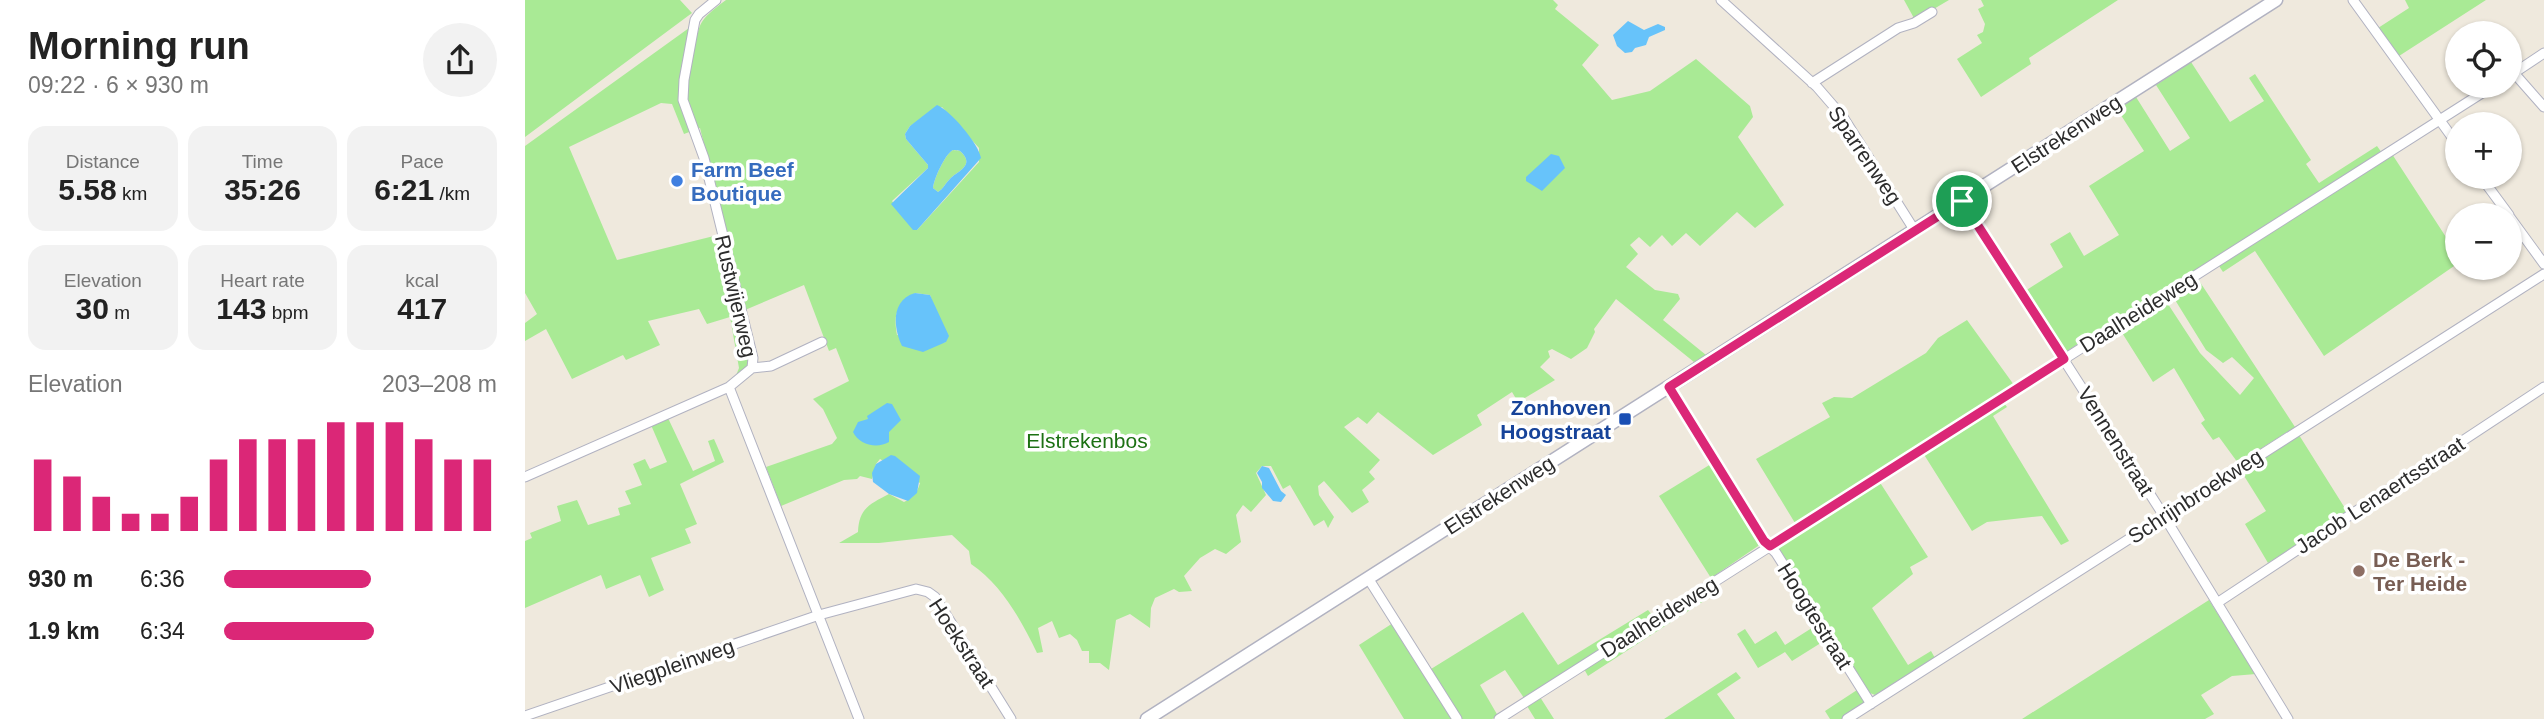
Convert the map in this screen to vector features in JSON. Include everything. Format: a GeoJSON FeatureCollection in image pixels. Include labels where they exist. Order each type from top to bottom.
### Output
{"type":"FeatureCollection","features":[{"type":"Feature","properties":{"kind":"street","name":"Rustwijerweg"},"geometry":{"type":"LineString","coordinates":[[716,0],[695,20],[683,100],[704,158],[753,358],[752,368]]}},
{"type":"Feature","properties":{"kind":"street","name":"Sparrenweg"},"geometry":{"type":"LineString","coordinates":[[1721,0],[1812,83],[1843,117],[1915,230]]}},
{"type":"Feature","properties":{"kind":"street","name":"Elstrekenweg"},"geometry":{"type":"LineString","coordinates":[[1147,719],[2276,0]]}},
{"type":"Feature","properties":{"kind":"street"},"geometry":{"type":"LineString","coordinates":[[2353,0],[2445,128]]}},
{"type":"Feature","properties":{"kind":"street"},"geometry":{"type":"LineString","coordinates":[[1812,83],[1898,28],[1914,23],[1932,12]]}},
{"type":"Feature","properties":{"kind":"street"},"geometry":{"type":"LineString","coordinates":[[2522,67],[2544,53]]}},
{"type":"Feature","properties":{"kind":"street"},"geometry":{"type":"LineString","coordinates":[[2522,84],[2544,107]]}},
{"type":"Feature","properties":{"kind":"street","name":"Daalheideweg"},"geometry":{"type":"LineString","coordinates":[[1499,719],[2474,98]]}},
{"type":"Feature","properties":{"kind":"street","name":"Vennenstraat"},"geometry":{"type":"LineString","coordinates":[[1962,201],[2164,516],[2288,719]]}},
{"type":"Feature","properties":{"kind":"street"},"geometry":{"type":"LineString","coordinates":[[2522,234],[2544,264]]}},
{"type":"Feature","properties":{"kind":"street","name":"Schrijnbroekweg"},"geometry":{"type":"LineString","coordinates":[[1847,719],[2544,274]]}},
{"type":"Feature","properties":{"kind":"street"},"geometry":{"type":"LineString","coordinates":[[525,477],[729,387],[752,368],[771,366],[822,342]]}},
{"type":"Feature","properties":{"kind":"street","name":"Rustwijerweg"},"geometry":{"type":"LineString","coordinates":[[729,387],[859,719]]}},
{"type":"Feature","properties":{"kind":"street","name":"Hoogtestraat"},"geometry":{"type":"LineString","coordinates":[[1669,387],[1764,541],[1770,546],[1871,704]]}},
{"type":"Feature","properties":{"kind":"street","name":"Jacob Lenaertsstraat"},"geometry":{"type":"LineString","coordinates":[[2217,603],[2544,387]]}},
{"type":"Feature","properties":{"kind":"street"},"geometry":{"type":"LineString","coordinates":[[1368,578],[1457,719]]}},
{"type":"Feature","properties":{"kind":"street","name":"Hoekstraat"},"geometry":{"type":"LineString","coordinates":[[819,615],[916,589],[928,592],[935,597],[1011,719]]}},
{"type":"Feature","properties":{"kind":"street","name":"Vliegpleinweg"},"geometry":{"type":"LineString","coordinates":[[525,716],[819,615]]}},
{"type":"Feature","properties":{"kind":"green space"},"geometry":{"type":"Polygon","coordinates":[[[525,0],[680,0],[692,13],[525,137],[525,0]]]}},
{"type":"Feature","properties":{"kind":"green space","name":"Elstrekenbos"},"geometry":{"type":"Polygon","coordinates":[[[726,0],[1553,0],[1558,5],[1555,9],[1599,45],[1582,65],[1612,100],[1650,91],[1696,59],[1750,106],[1753,117],[1738,137],[1784,205],[1755,228],[1737,212],[1700,246],[1686,233],[1672,246],[1662,235],[1650,247],[1639,237],[1630,245],[1638,254],[1626,267],[1655,290],[1678,294],[1680,299],[1663,320],[1706,355],[1694,362],[1616,299],[1594,329],[1587,348],[1571,359],[1552,349],[1548,351],[1550,357],[1540,367],[1555,380],[1518,402],[1512,392],[1477,415],[1482,425],[1433,455],[1378,412],[1367,424],[1358,417],[1344,427],[1380,460],[1369,472],[1375,479],[1362,490],[1369,502],[1352,513],[1324,481],[1318,486],[1319,495],[1334,517],[1328,528],[1324,520],[1314,526],[1290,485],[1283,489],[1271,466],[1262,466],[1256,473],[1266,495],[1251,512],[1243,505],[1236,515],[1241,542],[1226,554],[1215,549],[1200,558],[1184,576],[1192,591],[1179,592],[1174,589],[1155,598],[1151,608],[1150,628],[1130,614],[1116,620],[1109,670],[1100,663],[1089,663],[1089,651],[1082,651],[1077,640],[1070,634],[1059,638],[1052,621],[1038,628],[1043,652],[1037,653],[1010,604],[992,582],[971,564],[969,551],[952,535],[879,543],[839,543],[858,532],[863,512],[871,504],[889,494],[904,502],[918,489],[920,483],[880,459],[872,479],[860,476],[857,479],[844,480],[781,506],[766,467],[832,444],[837,438],[823,409],[813,399],[849,381],[836,348],[829,351],[804,285],[745,310],[700,128],[684,134],[672,104],[661,103],[569,147],[617,260],[718,235],[748,359],[746,368],[735,378],[739,368],[730,317],[707,324],[699,309],[648,321],[660,345],[626,360],[623,355],[572,379],[546,329],[525,341],[525,323],[537,314],[525,293],[525,146],[689,28],[693,57],[701,23],[726,0]],[[942,107],[910,126],[905,134],[928,168],[892,201],[917,230],[979,162],[979,148],[942,107]],[[915,293],[904,302],[896,315],[897,335],[946,342],[930,295],[915,293]]]}},
{"type":"Feature","properties":{"kind":"green space"},"geometry":{"type":"Polygon","coordinates":[[[1904,0],[1949,0],[1915,20],[1904,0]]]}},
{"type":"Feature","properties":{"kind":"green space"},"geometry":{"type":"Polygon","coordinates":[[[1981,0],[2118,0],[2029,58],[2031,64],[1981,97],[1957,59],[1982,43],[1977,35],[1983,32],[1985,24],[1978,9],[1984,6],[1981,0]]]}},
{"type":"Feature","properties":{"kind":"green space"},"geometry":{"type":"Polygon","coordinates":[[[2405,0],[2486,0],[2453,21],[2445,21],[2445,26],[2399,56],[2378,28],[2409,8],[2405,0]]]}},
{"type":"Feature","properties":{"kind":"green space"},"geometry":{"type":"Polygon","coordinates":[[[2191,62],[2230,122],[2264,101],[2249,78],[2255,74],[2311,160],[2306,164],[2319,183],[2377,146],[2382,153],[2067,351],[2025,291],[2063,267],[2050,244],[2070,232],[2084,256],[2119,235],[2089,186],[2144,151],[2117,109],[2136,97],[2170,151],[2190,138],[2156,85],[2191,62]]]}},
{"type":"Feature","properties":{"kind":"green space"},"geometry":{"type":"Polygon","coordinates":[[[953,150],[961,151],[966,159],[965,166],[938,192],[933,188],[935,179],[943,161],[953,150]]]}},
{"type":"Feature","properties":{"kind":"green space"},"geometry":{"type":"Polygon","coordinates":[[[2392,154],[2445,236],[2445,272],[2324,356],[2255,251],[2223,272],[2219,266],[2392,154]]]}},
{"type":"Feature","properties":{"kind":"green space"},"geometry":{"type":"Polygon","coordinates":[[[2198,279],[2295,427],[2238,463],[2219,437],[2213,440],[2201,423],[2205,420],[2174,368],[2153,382],[2119,328],[2166,301],[2200,353],[2240,395],[2254,378],[2232,357],[2223,363],[2206,350],[2172,295],[2198,279]]]}},
{"type":"Feature","properties":{"kind":"green space"},"geometry":{"type":"Polygon","coordinates":[[[1967,320],[2014,385],[1795,523],[1756,459],[1830,417],[1822,403],[1834,397],[1852,398],[1926,353],[1938,338],[1967,320]]]}},
{"type":"Feature","properties":{"kind":"green space"},"geometry":{"type":"Polygon","coordinates":[[[2004,403],[2007,407],[1993,416],[2069,541],[2061,545],[2042,516],[1987,522],[1972,531],[1923,453],[2004,403]]]}},
{"type":"Feature","properties":{"kind":"green space"},"geometry":{"type":"Polygon","coordinates":[[[668,418],[693,471],[715,461],[708,441],[714,439],[724,462],[680,484],[697,524],[685,529],[691,543],[651,558],[664,590],[649,597],[640,575],[606,589],[601,575],[525,608],[525,541],[532,538],[530,533],[561,521],[557,506],[577,500],[588,525],[620,515],[618,508],[631,504],[625,491],[642,485],[633,464],[645,459],[650,469],[667,462],[651,425],[668,418]]]}},
{"type":"Feature","properties":{"kind":"green space"},"geometry":{"type":"Polygon","coordinates":[[[2299,435],[2348,513],[2268,563],[2245,524],[2266,511],[2241,471],[2299,435]]]}},
{"type":"Feature","properties":{"kind":"green space"},"geometry":{"type":"Polygon","coordinates":[[[1711,464],[1761,544],[1711,578],[1659,496],[1711,464]]]}},
{"type":"Feature","properties":{"kind":"green space"},"geometry":{"type":"Polygon","coordinates":[[[1879,481],[1928,557],[1910,567],[1913,574],[1872,608],[1908,665],[1931,651],[1935,658],[1875,695],[1870,693],[1779,546],[1879,481]]]}},
{"type":"Feature","properties":{"kind":"green space"},"geometry":{"type":"Polygon","coordinates":[[[1711,588],[1713,595],[1588,676],[1584,669],[1711,588]]]}},
{"type":"Feature","properties":{"kind":"green space"},"geometry":{"type":"Polygon","coordinates":[[[2209,600],[2256,674],[2232,676],[2201,695],[2214,714],[2205,719],[2022,719],[2209,600]]]}},
{"type":"Feature","properties":{"kind":"green space"},"geometry":{"type":"Polygon","coordinates":[[[1648,610],[1653,616],[1524,698],[1505,670],[1480,685],[1498,716],[1492,719],[1462,719],[1431,669],[1523,612],[1558,665],[1648,610]]]}},
{"type":"Feature","properties":{"kind":"green space"},"geometry":{"type":"Polygon","coordinates":[[[1393,623],[1454,719],[1404,719],[1359,645],[1393,623]]]}},
{"type":"Feature","properties":{"kind":"green space"},"geometry":{"type":"Polygon","coordinates":[[[1815,626],[1824,641],[1792,661],[1785,652],[1758,668],[1737,634],[1745,629],[1755,644],[1776,631],[1785,645],[1815,626]]]}},
{"type":"Feature","properties":{"kind":"green space"},"geometry":{"type":"Polygon","coordinates":[[[1736,672],[1741,678],[1717,694],[1735,719],[1664,719],[1736,672]]]}},
{"type":"Feature","properties":{"kind":"green space"},"geometry":{"type":"Polygon","coordinates":[[[1857,690],[1865,702],[1842,719],[1830,719],[1825,711],[1857,690]]]}},
{"type":"Feature","properties":{"kind":"green space"},"geometry":{"type":"Polygon","coordinates":[[[1540,697],[1554,719],[1535,719],[1527,706],[1540,697]]]}},
{"type":"Feature","properties":{"kind":"water"},"geometry":{"type":"Polygon","coordinates":[[[1628,21],[1644,30],[1658,24],[1665,27],[1665,30],[1649,37],[1646,45],[1625,53],[1617,46],[1613,35],[1628,21]]]}},
{"type":"Feature","properties":{"kind":"water"},"geometry":{"type":"Polygon","coordinates":[[[937,105],[963,128],[981,158],[917,230],[913,230],[891,204],[928,168],[906,139],[905,134],[910,126],[937,105]],[[953,150],[938,173],[933,188],[938,192],[965,166],[966,159],[963,154],[953,150]]]}},
{"type":"Feature","properties":{"kind":"water"},"geometry":{"type":"Polygon","coordinates":[[[1551,154],[1559,156],[1565,168],[1542,191],[1526,181],[1526,177],[1551,154]]]}},
{"type":"Feature","properties":{"kind":"water"},"geometry":{"type":"Polygon","coordinates":[[[915,293],[930,295],[949,336],[946,342],[923,352],[902,346],[897,331],[898,308],[907,297],[915,293]]]}},
{"type":"Feature","properties":{"kind":"water"},"geometry":{"type":"Polygon","coordinates":[[[887,403],[892,404],[901,420],[889,432],[889,442],[874,445],[859,440],[853,432],[858,422],[868,419],[867,416],[887,403]]]}},
{"type":"Feature","properties":{"kind":"water"},"geometry":{"type":"Polygon","coordinates":[[[891,455],[920,476],[917,493],[908,501],[889,494],[873,482],[872,473],[876,464],[891,455]]]}},
{"type":"Feature","properties":{"kind":"water"},"geometry":{"type":"Polygon","coordinates":[[[1262,466],[1269,468],[1286,495],[1281,502],[1273,501],[1262,488],[1257,473],[1262,466]]]}},
{"type":"Feature","properties":{"kind":"place","name":"Farm Beef Boutique"},"geometry":{"type":"Point","coordinates":[677,181]}},
{"type":"Feature","properties":{"kind":"place","name":"Zonhoven Hoogstraat"},"geometry":{"type":"Point","coordinates":[1625,419]}},
{"type":"Feature","properties":{"kind":"place","name":"De Berk - Ter Heide"},"geometry":{"type":"Point","coordinates":[2359,571]}},
{"type":"Feature","properties":{"kind":"route"},"geometry":{"type":"LineString","coordinates":[[1962,201],[2064,359],[1770,546],[1764,541],[1669,387],[1962,201]]}}]}
